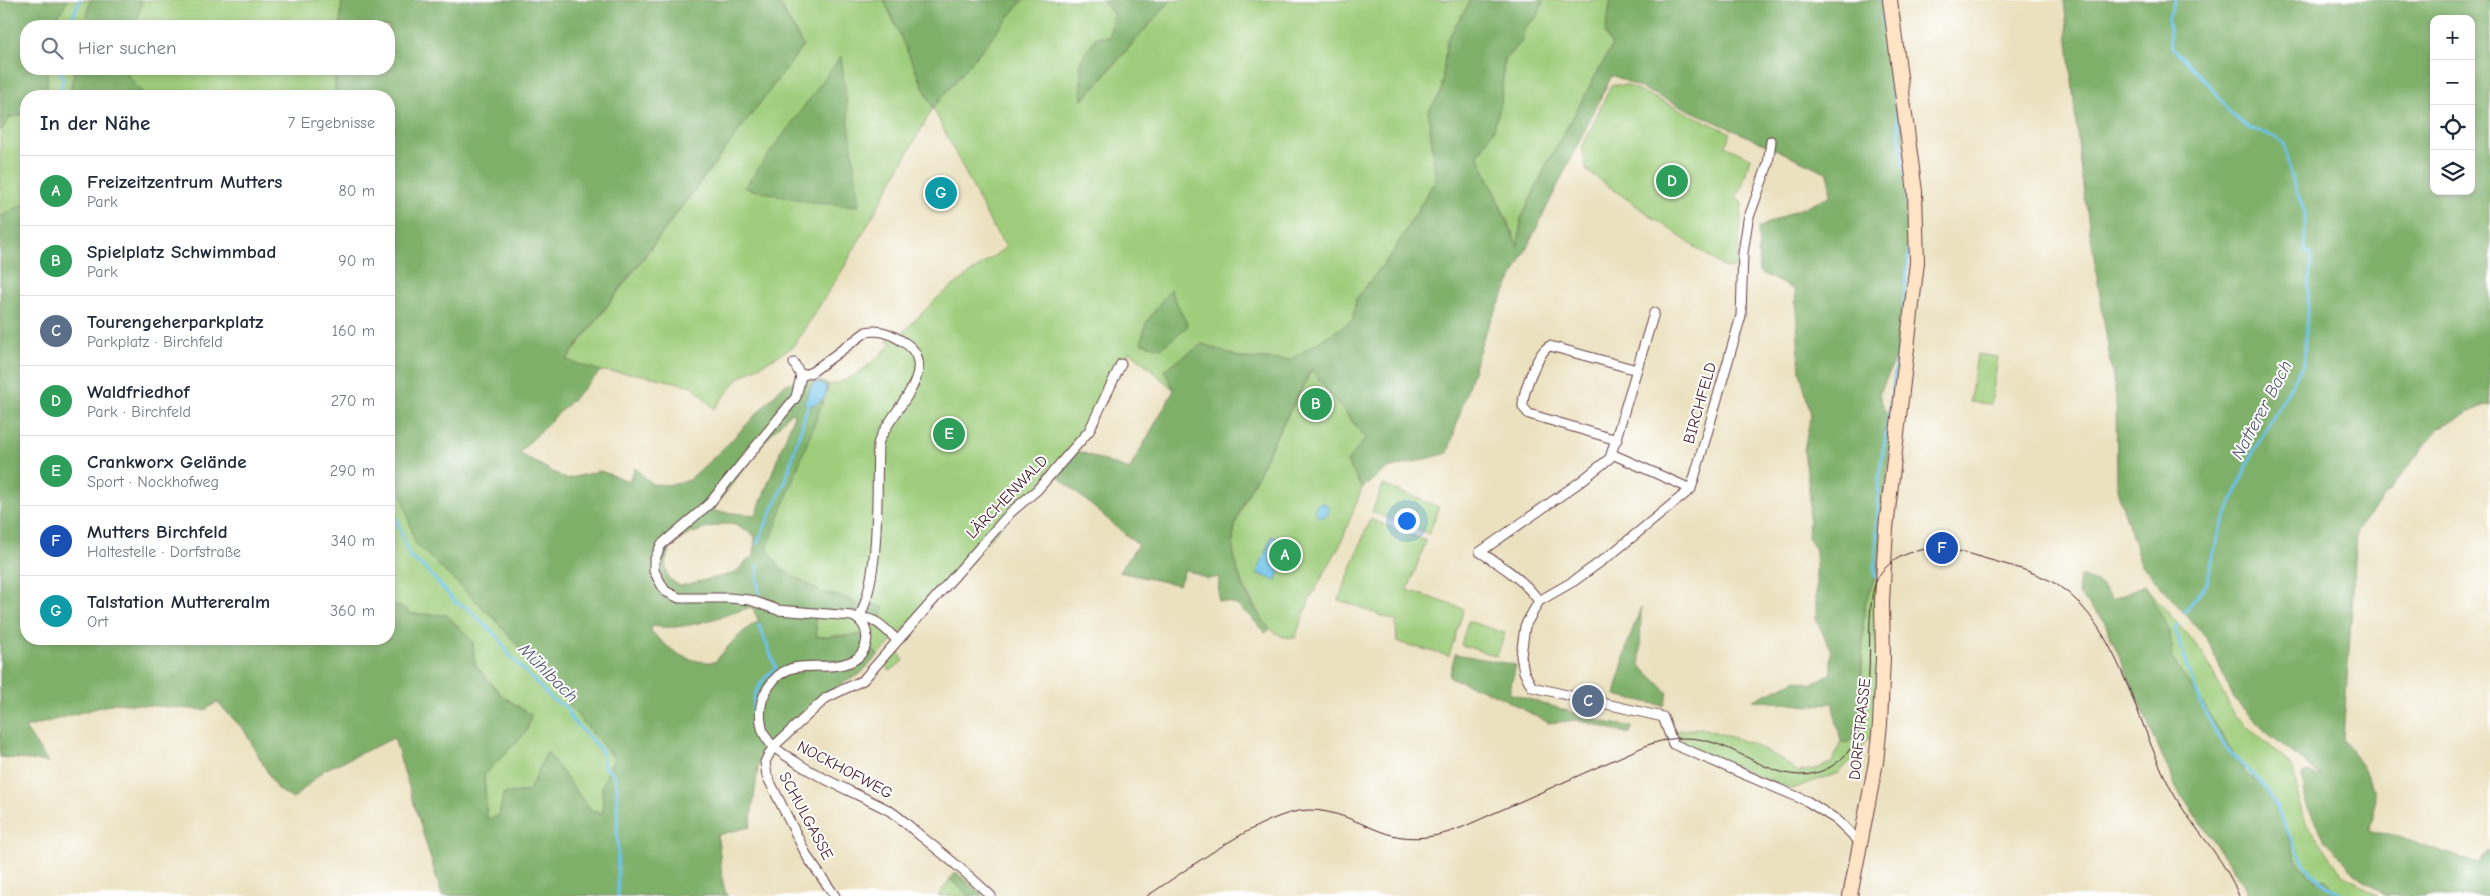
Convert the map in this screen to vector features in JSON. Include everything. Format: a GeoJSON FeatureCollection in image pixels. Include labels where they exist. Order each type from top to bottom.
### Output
{"type":"FeatureCollection","features":[{"type":"Feature","properties":{"kind":"main road","name":"DORFSTRASSE"},"geometry":{"type":"LineString","coordinates":[[1850,896],[1861,843],[1880,724],[1886,528],[1915,282],[1917,240],[1915,192],[1890,0]]}},
{"type":"Feature","properties":{"kind":"street","name":"BIRCHFELD"},"geometry":{"type":"LineString","coordinates":[[1691,489],[1741,316],[1743,253],[1748,220],[1768,164],[1772,141]]}},
{"type":"Feature","properties":{"kind":"street"},"geometry":{"type":"LineString","coordinates":[[1539,601],[1531,589],[1514,574],[1480,552],[1604,465],[1612,454],[1617,440],[1654,313]]}},
{"type":"Feature","properties":{"kind":"street"},"geometry":{"type":"LineString","coordinates":[[801,376],[812,372],[866,332],[881,331],[908,345],[915,355],[918,370],[912,388],[884,431],[878,444],[872,565],[866,603],[859,618]]}},
{"type":"Feature","properties":{"kind":"street"},"geometry":{"type":"LineString","coordinates":[[1617,440],[1529,414],[1523,407],[1524,394],[1540,356],[1546,347],[1550,346],[1560,347],[1637,370]]}},
{"type":"Feature","properties":{"kind":"street"},"geometry":{"type":"LineString","coordinates":[[794,363],[801,376],[800,386],[792,403],[755,445],[709,504],[660,545],[654,561],[654,571],[665,591],[679,598],[750,600],[778,610],[866,618],[877,622],[897,640]]}},
{"type":"Feature","properties":{"kind":"street","name":"LÄRCHENWALD"},"geometry":{"type":"LineString","coordinates":[[773,747],[826,698],[863,680],[1011,512],[1037,490],[1089,431],[1121,364]]}},
{"type":"Feature","properties":{"kind":"street"},"geometry":{"type":"LineString","coordinates":[[1612,454],[1691,489],[1614,552],[1574,581],[1539,601],[1525,626],[1521,656],[1524,672],[1532,687],[1663,717],[1673,744],[1807,801],[1837,820],[1861,843]]}},
{"type":"Feature","properties":{"kind":"street","name":"NOCKHOFWEG"},"geometry":{"type":"LineString","coordinates":[[859,618],[865,628],[867,638],[862,653],[855,660],[841,665],[794,668],[778,675],[770,684],[764,696],[761,715],[765,737],[773,747],[805,769],[892,812],[992,896]]}},
{"type":"Feature","properties":{"kind":"street","name":"SCHULGASSE"},"geometry":{"type":"LineString","coordinates":[[773,747],[765,762],[767,776],[808,858],[835,896]]}},
{"type":"Feature","properties":{"kind":"green space"},"geometry":{"type":"Polygon","coordinates":[[[0,0],[68,0],[55,20],[20,20],[20,75],[47,75],[47,90],[20,90],[20,115],[10,117],[0,132],[0,0]]]}},
{"type":"Feature","properties":{"kind":"green space"},"geometry":{"type":"Polygon","coordinates":[[[68,0],[90,0],[86,20],[55,20],[68,0]]]}},
{"type":"Feature","properties":{"kind":"green space"},"geometry":{"type":"Polygon","coordinates":[[[90,0],[142,0],[137,20],[86,20],[90,0]]]}},
{"type":"Feature","properties":{"kind":"green space"},"geometry":{"type":"Polygon","coordinates":[[[142,0],[342,0],[340,20],[137,20],[142,0]]]}},
{"type":"Feature","properties":{"kind":"green space"},"geometry":{"type":"Polygon","coordinates":[[[342,0],[777,0],[803,46],[566,360],[601,371],[519,453],[566,479],[600,471],[629,481],[635,468],[652,484],[672,485],[689,480],[726,446],[783,386],[794,381],[806,380],[818,381],[829,385],[767,549],[781,569],[821,592],[883,607],[881,618],[853,612],[814,611],[817,637],[862,635],[878,656],[860,674],[825,693],[760,753],[750,827],[717,835],[724,889],[727,896],[442,896],[394,738],[324,770],[293,799],[277,789],[244,730],[217,702],[205,710],[115,703],[25,728],[48,762],[0,757],[0,217],[20,206],[20,645],[395,645],[395,606],[403,608],[411,614],[447,615],[473,642],[475,665],[502,696],[531,715],[527,731],[484,775],[487,819],[499,816],[503,794],[529,791],[547,752],[591,811],[603,813],[602,786],[614,758],[494,618],[415,543],[395,467],[395,90],[334,90],[336,75],[395,75],[395,20],[340,20],[342,0]],[[791,412],[762,444],[712,511],[756,515],[794,415],[791,412]],[[722,524],[697,531],[674,544],[665,561],[668,578],[680,586],[736,573],[747,560],[754,557],[755,536],[736,524],[722,524]],[[752,607],[690,625],[677,627],[652,626],[651,631],[672,650],[687,658],[704,662],[715,662],[741,634],[759,621],[752,607]]]}},
{"type":"Feature","properties":{"kind":"green space"},"geometry":{"type":"Polygon","coordinates":[[[778,0],[884,0],[933,108],[843,269],[793,347],[739,378],[714,409],[693,386],[638,374],[601,371],[566,361],[803,46],[778,0]]]}},
{"type":"Feature","properties":{"kind":"green space"},"geometry":{"type":"Polygon","coordinates":[[[884,0],[1023,0],[933,108],[884,0]]]}},
{"type":"Feature","properties":{"kind":"green space"},"geometry":{"type":"Polygon","coordinates":[[[1023,0],[1102,0],[1113,13],[1110,37],[1083,100],[1171,0],[1471,0],[1447,40],[1441,93],[1428,111],[1436,179],[1393,252],[1356,299],[1353,320],[1290,360],[1241,358],[1202,344],[1174,390],[1130,351],[1085,430],[1058,467],[878,656],[862,635],[817,637],[814,610],[853,612],[881,618],[883,607],[821,592],[781,569],[766,549],[829,385],[847,379],[864,369],[893,343],[886,341],[902,333],[937,298],[1006,247],[991,224],[933,108],[1023,0]]]}},
{"type":"Feature","properties":{"kind":"green space"},"geometry":{"type":"Polygon","coordinates":[[[1102,0],[1171,0],[1082,100],[1080,61],[1096,37],[1110,37],[1113,13],[1102,0]]]}},
{"type":"Feature","properties":{"kind":"green space"},"geometry":{"type":"Polygon","coordinates":[[[1471,0],[1543,0],[1538,16],[1524,28],[1523,40],[1504,60],[1501,103],[1493,131],[1478,155],[1518,247],[1521,219],[1548,162],[1612,46],[1605,33],[1611,0],[1889,0],[1907,171],[1909,238],[1905,337],[1879,395],[1892,427],[1879,565],[1864,607],[1859,722],[1849,743],[1841,741],[1832,702],[1811,706],[1753,700],[1797,680],[1812,684],[1831,673],[1831,651],[1816,619],[1816,550],[1808,538],[1810,496],[1804,450],[1811,415],[1800,372],[1795,290],[1759,272],[1758,228],[1831,195],[1828,173],[1612,75],[1484,335],[1448,453],[1385,470],[1362,488],[1347,462],[1366,438],[1311,370],[1243,504],[1233,535],[1236,566],[1244,589],[1270,629],[1265,633],[1237,606],[1218,601],[1219,577],[1207,579],[1185,569],[1179,585],[1119,572],[1138,545],[1057,476],[1078,451],[1129,470],[1174,390],[1164,370],[1202,344],[1241,358],[1290,360],[1353,320],[1356,299],[1393,252],[1436,179],[1428,111],[1441,93],[1447,40],[1471,0]]]}},
{"type":"Feature","properties":{"kind":"green space"},"geometry":{"type":"Polygon","coordinates":[[[1543,0],[1611,0],[1605,33],[1612,46],[1548,162],[1521,219],[1519,248],[1478,155],[1493,131],[1501,103],[1504,60],[1523,40],[1524,28],[1538,16],[1543,0]]]}},
{"type":"Feature","properties":{"kind":"green space"},"geometry":{"type":"Polygon","coordinates":[[[2064,0],[2490,0],[2490,405],[2482,406],[2439,428],[2357,531],[2343,739],[2363,768],[2375,792],[2374,817],[2368,831],[2388,833],[2478,864],[2490,850],[2490,896],[2385,896],[2355,874],[2325,840],[2306,804],[2302,775],[2307,772],[2322,776],[2266,732],[2234,699],[2208,640],[2141,564],[2117,489],[2116,398],[2081,173],[2064,0]]]}},
{"type":"Feature","properties":{"kind":"green space"},"geometry":{"type":"Polygon","coordinates":[[[841,56],[859,206],[815,203],[744,188],[841,56]]]}},
{"type":"Feature","properties":{"kind":"green space"},"geometry":{"type":"Polygon","coordinates":[[[47,75],[74,75],[70,90],[47,90],[47,75]]]}},
{"type":"Feature","properties":{"kind":"green space"},"geometry":{"type":"Polygon","coordinates":[[[74,75],[128,75],[140,90],[70,90],[74,75]]]}},
{"type":"Feature","properties":{"kind":"green space"},"geometry":{"type":"Polygon","coordinates":[[[127,75],[336,75],[334,90],[140,90],[127,75]]]}},
{"type":"Feature","properties":{"kind":"green space"},"geometry":{"type":"Polygon","coordinates":[[[1611,85],[1627,85],[1731,133],[1725,146],[1750,158],[1741,190],[1736,197],[1742,203],[1738,261],[1735,268],[1725,268],[1587,171],[1582,148],[1611,85]]]}},
{"type":"Feature","properties":{"kind":"green space"},"geometry":{"type":"Polygon","coordinates":[[[20,115],[20,206],[0,217],[0,132],[10,117],[20,115]]]}},
{"type":"Feature","properties":{"kind":"green space"},"geometry":{"type":"Polygon","coordinates":[[[1170,289],[1188,326],[1161,348],[1141,343],[1146,323],[1170,289]]]}},
{"type":"Feature","properties":{"kind":"green space"},"geometry":{"type":"Polygon","coordinates":[[[1977,354],[1998,357],[1991,404],[1970,402],[1977,354]]]}},
{"type":"Feature","properties":{"kind":"green space"},"geometry":{"type":"Polygon","coordinates":[[[1312,370],[1366,439],[1347,462],[1362,488],[1341,543],[1310,599],[1295,638],[1288,638],[1270,629],[1258,613],[1240,576],[1233,552],[1233,543],[1237,519],[1243,504],[1312,370]]]}},
{"type":"Feature","properties":{"kind":"green space"},"geometry":{"type":"Polygon","coordinates":[[[395,467],[415,543],[494,618],[614,758],[602,786],[603,813],[591,811],[547,752],[529,791],[503,794],[499,816],[487,819],[484,775],[527,731],[531,715],[502,696],[475,664],[473,642],[447,615],[411,614],[403,608],[395,606],[395,467]]]}},
{"type":"Feature","properties":{"kind":"green space"},"geometry":{"type":"Polygon","coordinates":[[[1383,485],[1439,507],[1429,534],[1372,512],[1383,485]]]}},
{"type":"Feature","properties":{"kind":"green space"},"geometry":{"type":"Polygon","coordinates":[[[1370,519],[1426,541],[1408,590],[1464,609],[1449,656],[1397,642],[1396,621],[1339,600],[1370,519]]]}},
{"type":"Feature","properties":{"kind":"green space"},"geometry":{"type":"Polygon","coordinates":[[[1879,565],[1875,730],[1858,753],[1839,773],[1791,789],[1682,745],[1674,731],[1702,728],[1750,743],[1781,759],[1798,772],[1819,768],[1833,762],[1841,741],[1849,743],[1862,676],[1864,607],[1879,565]]]}},
{"type":"Feature","properties":{"kind":"green space"},"geometry":{"type":"Polygon","coordinates":[[[2080,576],[2099,583],[2112,599],[2145,585],[2170,632],[2172,659],[2203,704],[2247,776],[2261,782],[2283,821],[2296,860],[2314,879],[2326,880],[2338,896],[2247,896],[2244,885],[2176,788],[2105,623],[2078,593],[2080,576]]]}},
{"type":"Feature","properties":{"kind":"green space"},"geometry":{"type":"Polygon","coordinates":[[[2145,586],[2203,653],[2234,715],[2284,758],[2293,769],[2300,805],[2307,825],[2343,874],[2377,896],[2338,896],[2326,880],[2314,879],[2296,860],[2283,821],[2247,776],[2203,704],[2172,659],[2170,632],[2145,586]]]}},
{"type":"Feature","properties":{"kind":"green space"},"geometry":{"type":"Polygon","coordinates":[[[1641,607],[1640,665],[1668,693],[1664,706],[1615,695],[1627,645],[1641,607]]]}},
{"type":"Feature","properties":{"kind":"green space"},"geometry":{"type":"Polygon","coordinates":[[[1468,621],[1505,633],[1497,656],[1461,645],[1468,621]]]}},
{"type":"Feature","properties":{"kind":"green space"},"geometry":{"type":"Polygon","coordinates":[[[895,647],[904,661],[890,671],[883,663],[895,647]]]}},
{"type":"Feature","properties":{"kind":"green space"},"geometry":{"type":"Polygon","coordinates":[[[1455,654],[1516,665],[1509,693],[1604,722],[1632,727],[1630,734],[1577,720],[1549,723],[1496,695],[1449,677],[1455,654]]]}},
{"type":"Feature","properties":{"kind":"green space"},"geometry":{"type":"Polygon","coordinates":[[[956,872],[983,896],[970,896],[950,879],[956,872]]]}},
{"type":"Feature","properties":{"kind":"green space"},"geometry":{"type":"Polygon","coordinates":[[[950,879],[970,896],[938,896],[950,879]]]}},
{"type":"Feature","properties":{"kind":"water"},"geometry":{"type":"Polygon","coordinates":[[[819,382],[826,387],[826,395],[816,404],[804,403],[813,384],[819,382]]]}},
{"type":"Feature","properties":{"kind":"water"},"geometry":{"type":"Polygon","coordinates":[[[1319,503],[1325,503],[1329,510],[1325,517],[1319,517],[1315,513],[1315,507],[1319,503]]]}},
{"type":"Feature","properties":{"kind":"water"},"geometry":{"type":"Polygon","coordinates":[[[1272,536],[1291,544],[1276,581],[1257,573],[1272,536]]]}},
{"type":"Feature","properties":{"kind":"waterway","name":"Mühlbach"},"geometry":{"type":"LineString","coordinates":[[71,20],[80,0]]}},
{"type":"Feature","properties":{"kind":"waterway"},"geometry":{"type":"LineString","coordinates":[[1875,577],[1879,477],[1902,329],[1910,238],[1905,171],[1883,21],[1882,0]]}},
{"type":"Feature","properties":{"kind":"waterway","name":"Natterer Bach"},"geometry":{"type":"LineString","coordinates":[[2175,0],[2168,20],[2171,46],[2214,90],[2230,113],[2249,128],[2273,136],[2284,143],[2290,174],[2305,213],[2305,251],[2311,255],[2304,363],[2252,454],[2218,535],[2207,583],[2185,612]]}},
{"type":"Feature","properties":{"kind":"waterway","name":"Mühlbach"},"geometry":{"type":"LineString","coordinates":[[61,75],[63,79],[61,90]]}},
{"type":"Feature","properties":{"kind":"waterway"},"geometry":{"type":"LineString","coordinates":[[757,544],[785,482],[808,405]]}},
{"type":"Feature","properties":{"kind":"waterway","name":"Mühlbach"},"geometry":{"type":"LineString","coordinates":[[395,514],[409,556],[426,569],[456,603],[466,607],[497,636],[510,656],[553,700],[566,707],[572,720],[602,751],[604,767],[614,774],[617,788],[618,896]]}},
{"type":"Feature","properties":{"kind":"waterway"},"geometry":{"type":"LineString","coordinates":[[758,566],[759,594]]}},
{"type":"Feature","properties":{"kind":"waterway"},"geometry":{"type":"LineString","coordinates":[[759,625],[776,668],[761,684],[754,700],[753,718],[759,739]]}},
{"type":"Feature","properties":{"kind":"waterway","name":"Natterer Bach"},"geometry":{"type":"LineString","coordinates":[[2177,625],[2175,630],[2197,693],[2219,738],[2233,756],[2266,789],[2276,805],[2296,850],[2304,863],[2327,886],[2345,896]]}},
{"type":"Feature","properties":{"kind":"tram line"},"geometry":{"type":"LineString","coordinates":[[1147,896],[1226,844],[1271,820],[1291,813],[1309,810],[1328,812],[1392,835],[1413,838],[1433,836],[1463,827],[1645,746],[1669,739],[1686,738],[1711,742],[1785,773],[1800,775],[1816,773],[1832,766],[1846,754],[1856,738],[1863,720],[1869,678],[1871,606],[1877,580],[1884,569],[1894,561],[1904,555],[1927,549],[1962,552],[2036,574],[2056,584],[2079,603],[2098,627],[2114,655],[2165,777],[2179,803],[2220,860],[2234,883],[2239,896]]}},
{"type":"Feature","properties":{"kind":"place","name":"Waldfriedhof"},"geometry":{"type":"Point","coordinates":[1672,181]}},
{"type":"Feature","properties":{"kind":"place","name":"Talstation Muttereralm"},"geometry":{"type":"Point","coordinates":[941,193]}},
{"type":"Feature","properties":{"kind":"place","name":"Spielplatz Schwimmbad"},"geometry":{"type":"Point","coordinates":[1316,404]}},
{"type":"Feature","properties":{"kind":"place","name":"Crankworx Gelände"},"geometry":{"type":"Point","coordinates":[949,434]}},
{"type":"Feature","properties":{"kind":"place","name":"Mutters Birchfeld"},"geometry":{"type":"Point","coordinates":[1942,548]}},
{"type":"Feature","properties":{"kind":"place","name":"Freizeitzentrum Mutters"},"geometry":{"type":"Point","coordinates":[1285,555]}},
{"type":"Feature","properties":{"kind":"place","name":"Tourengeherparkplatz"},"geometry":{"type":"Point","coordinates":[1588,701]}}]}
